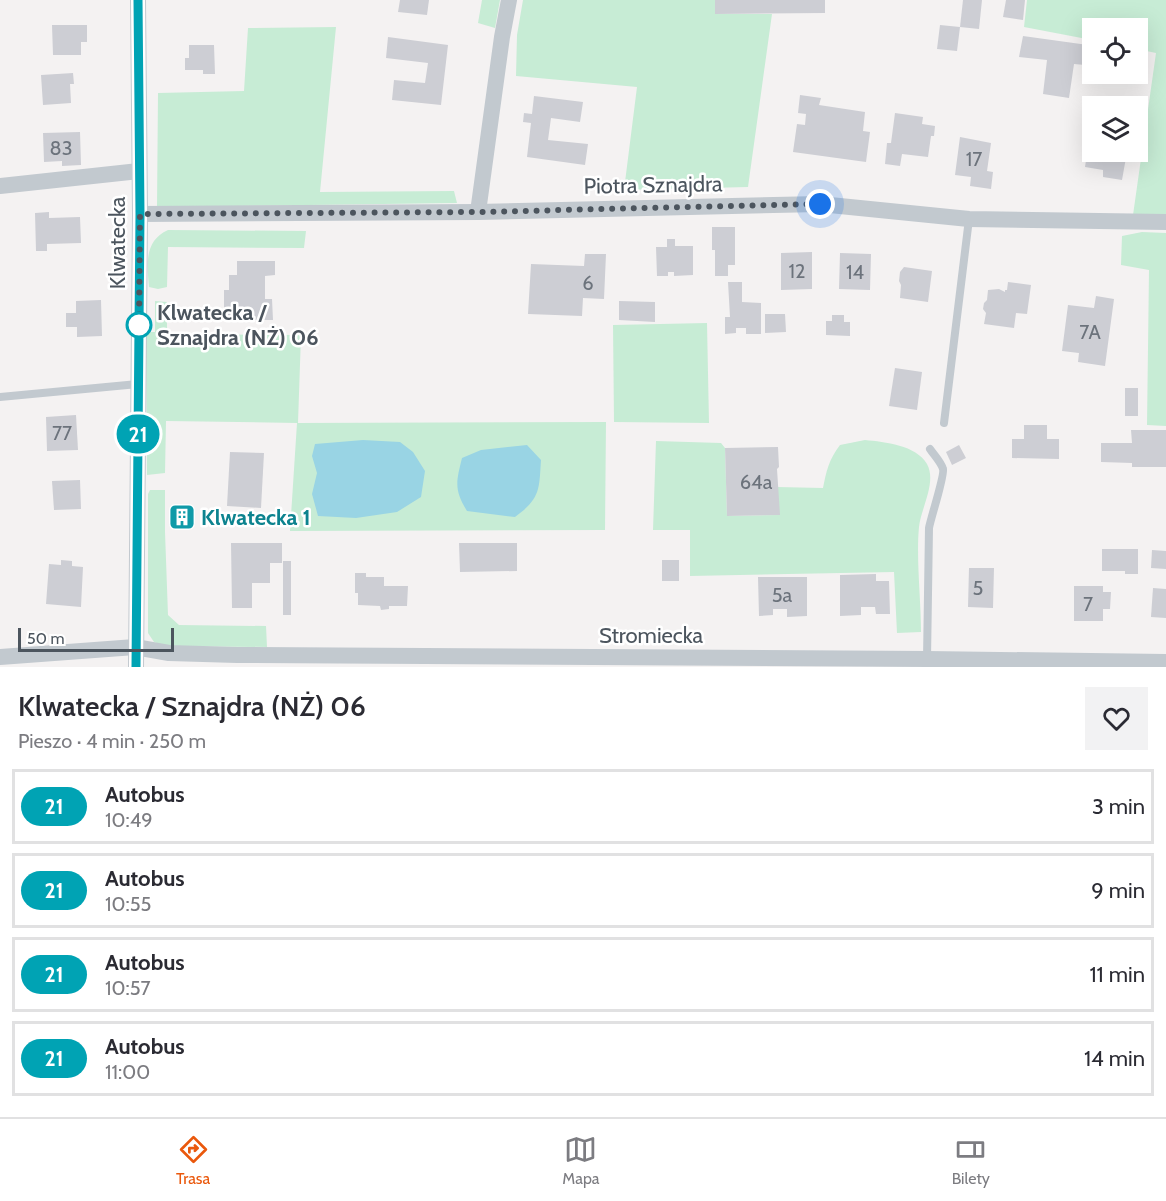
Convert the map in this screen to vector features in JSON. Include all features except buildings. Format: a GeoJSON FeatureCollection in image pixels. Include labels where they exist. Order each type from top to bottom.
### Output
{"type":"FeatureCollection","features":[{"type":"Feature","properties":{"kind":"street","name":"Klwatecka"},"geometry":{"type":"LineString","coordinates":[[136,667],[140,214],[138,0]]}},
{"type":"Feature","properties":{"kind":"street"},"geometry":{"type":"LineString","coordinates":[[478,212],[509,0]]}},
{"type":"Feature","properties":{"kind":"street"},"geometry":{"type":"LineString","coordinates":[[0,186],[139,171]]}},
{"type":"Feature","properties":{"kind":"street","name":"Piotra Sznajdra"},"geometry":{"type":"LineString","coordinates":[[140,214],[478,212],[820,204],[969,219],[1166,222]]}},
{"type":"Feature","properties":{"kind":"street","name":"Stromiecka"},"geometry":{"type":"LineString","coordinates":[[0,657],[135,647],[169,652],[237,656],[1166,662]]}},
{"type":"Feature","properties":{"kind":"lane"},"geometry":{"type":"LineString","coordinates":[[944,423],[969,219]]}},
{"type":"Feature","properties":{"kind":"lane"},"geometry":{"type":"LineString","coordinates":[[0,396],[138,384]]}},
{"type":"Feature","properties":{"kind":"lane"},"geometry":{"type":"LineString","coordinates":[[927,659],[929,528],[932,508],[944,476],[943,468],[930,449]]}},
{"type":"Feature","properties":{"kind":"green space"},"geometry":{"type":"Polygon","coordinates":[[[482,0],[500,0],[495,28],[478,23],[482,0]]]}},
{"type":"Feature","properties":{"kind":"green space"},"geometry":{"type":"Polygon","coordinates":[[[523,0],[715,0],[715,14],[772,14],[748,187],[624,190],[637,87],[516,76],[517,35],[523,0]]]}},
{"type":"Feature","properties":{"kind":"green space"},"geometry":{"type":"Polygon","coordinates":[[[1027,0],[1166,0],[1166,214],[1133,215],[1141,162],[1148,162],[1148,109],[1156,53],[1148,51],[1148,18],[1082,18],[1082,38],[1024,27],[1027,0]]]}},
{"type":"Feature","properties":{"kind":"green space"},"geometry":{"type":"Polygon","coordinates":[[[336,27],[320,192],[454,191],[457,203],[157,207],[158,93],[244,91],[248,28],[336,27]]]}},
{"type":"Feature","properties":{"kind":"green space"},"geometry":{"type":"Polygon","coordinates":[[[168,230],[306,231],[304,248],[168,247],[167,287],[158,289],[149,287],[148,262],[151,247],[160,235],[168,230]]]}},
{"type":"Feature","properties":{"kind":"green space"},"geometry":{"type":"Polygon","coordinates":[[[1142,232],[1166,233],[1166,426],[1147,425],[1149,270],[1121,265],[1122,236],[1142,232]]]}},
{"type":"Feature","properties":{"kind":"green space"},"geometry":{"type":"Polygon","coordinates":[[[155,301],[167,302],[167,334],[301,335],[298,423],[606,422],[605,530],[290,531],[297,423],[166,421],[165,473],[147,475],[146,332],[155,332],[155,301]]]}},
{"type":"Feature","properties":{"kind":"green space"},"geometry":{"type":"Polygon","coordinates":[[[707,323],[709,423],[614,422],[613,325],[707,323]]]}},
{"type":"Feature","properties":{"kind":"green space"},"geometry":{"type":"Polygon","coordinates":[[[865,440],[891,443],[908,449],[922,458],[930,471],[918,539],[921,632],[897,633],[894,572],[690,576],[690,530],[653,530],[656,441],[721,443],[725,448],[727,516],[779,515],[777,487],[823,488],[828,466],[840,445],[865,440]]]}},
{"type":"Feature","properties":{"kind":"green space"},"geometry":{"type":"Polygon","coordinates":[[[150,490],[165,490],[168,615],[179,625],[266,626],[267,647],[165,646],[154,642],[148,633],[148,494],[150,490]]]}},
{"type":"Feature","properties":{"kind":"water"},"geometry":{"type":"Polygon","coordinates":[[[363,440],[400,442],[413,452],[425,471],[421,497],[397,512],[356,518],[318,516],[312,494],[317,473],[312,456],[315,444],[363,440]]]}},
{"type":"Feature","properties":{"kind":"water"},"geometry":{"type":"Polygon","coordinates":[[[527,445],[541,460],[539,486],[530,504],[515,517],[467,511],[457,486],[462,458],[481,450],[527,445]]]}},
{"type":"Feature","properties":{"kind":"bus line","name":"21"},"geometry":{"type":"LineString","coordinates":[[136,667],[140,214],[138,0]]}},
{"type":"Feature","properties":{"kind":"place","name":"Klwatecka / Sznajdra (NŻ) 06"},"geometry":{"type":"Point","coordinates":[139,325]}},
{"type":"Feature","properties":{"kind":"place","name":"Klwatecka 1"},"geometry":{"type":"Point","coordinates":[182,517]}},
{"type":"Feature","properties":{"kind":"route"},"geometry":{"type":"LineString","coordinates":[[139,325],[140,214],[478,212],[820,204]]}}]}
